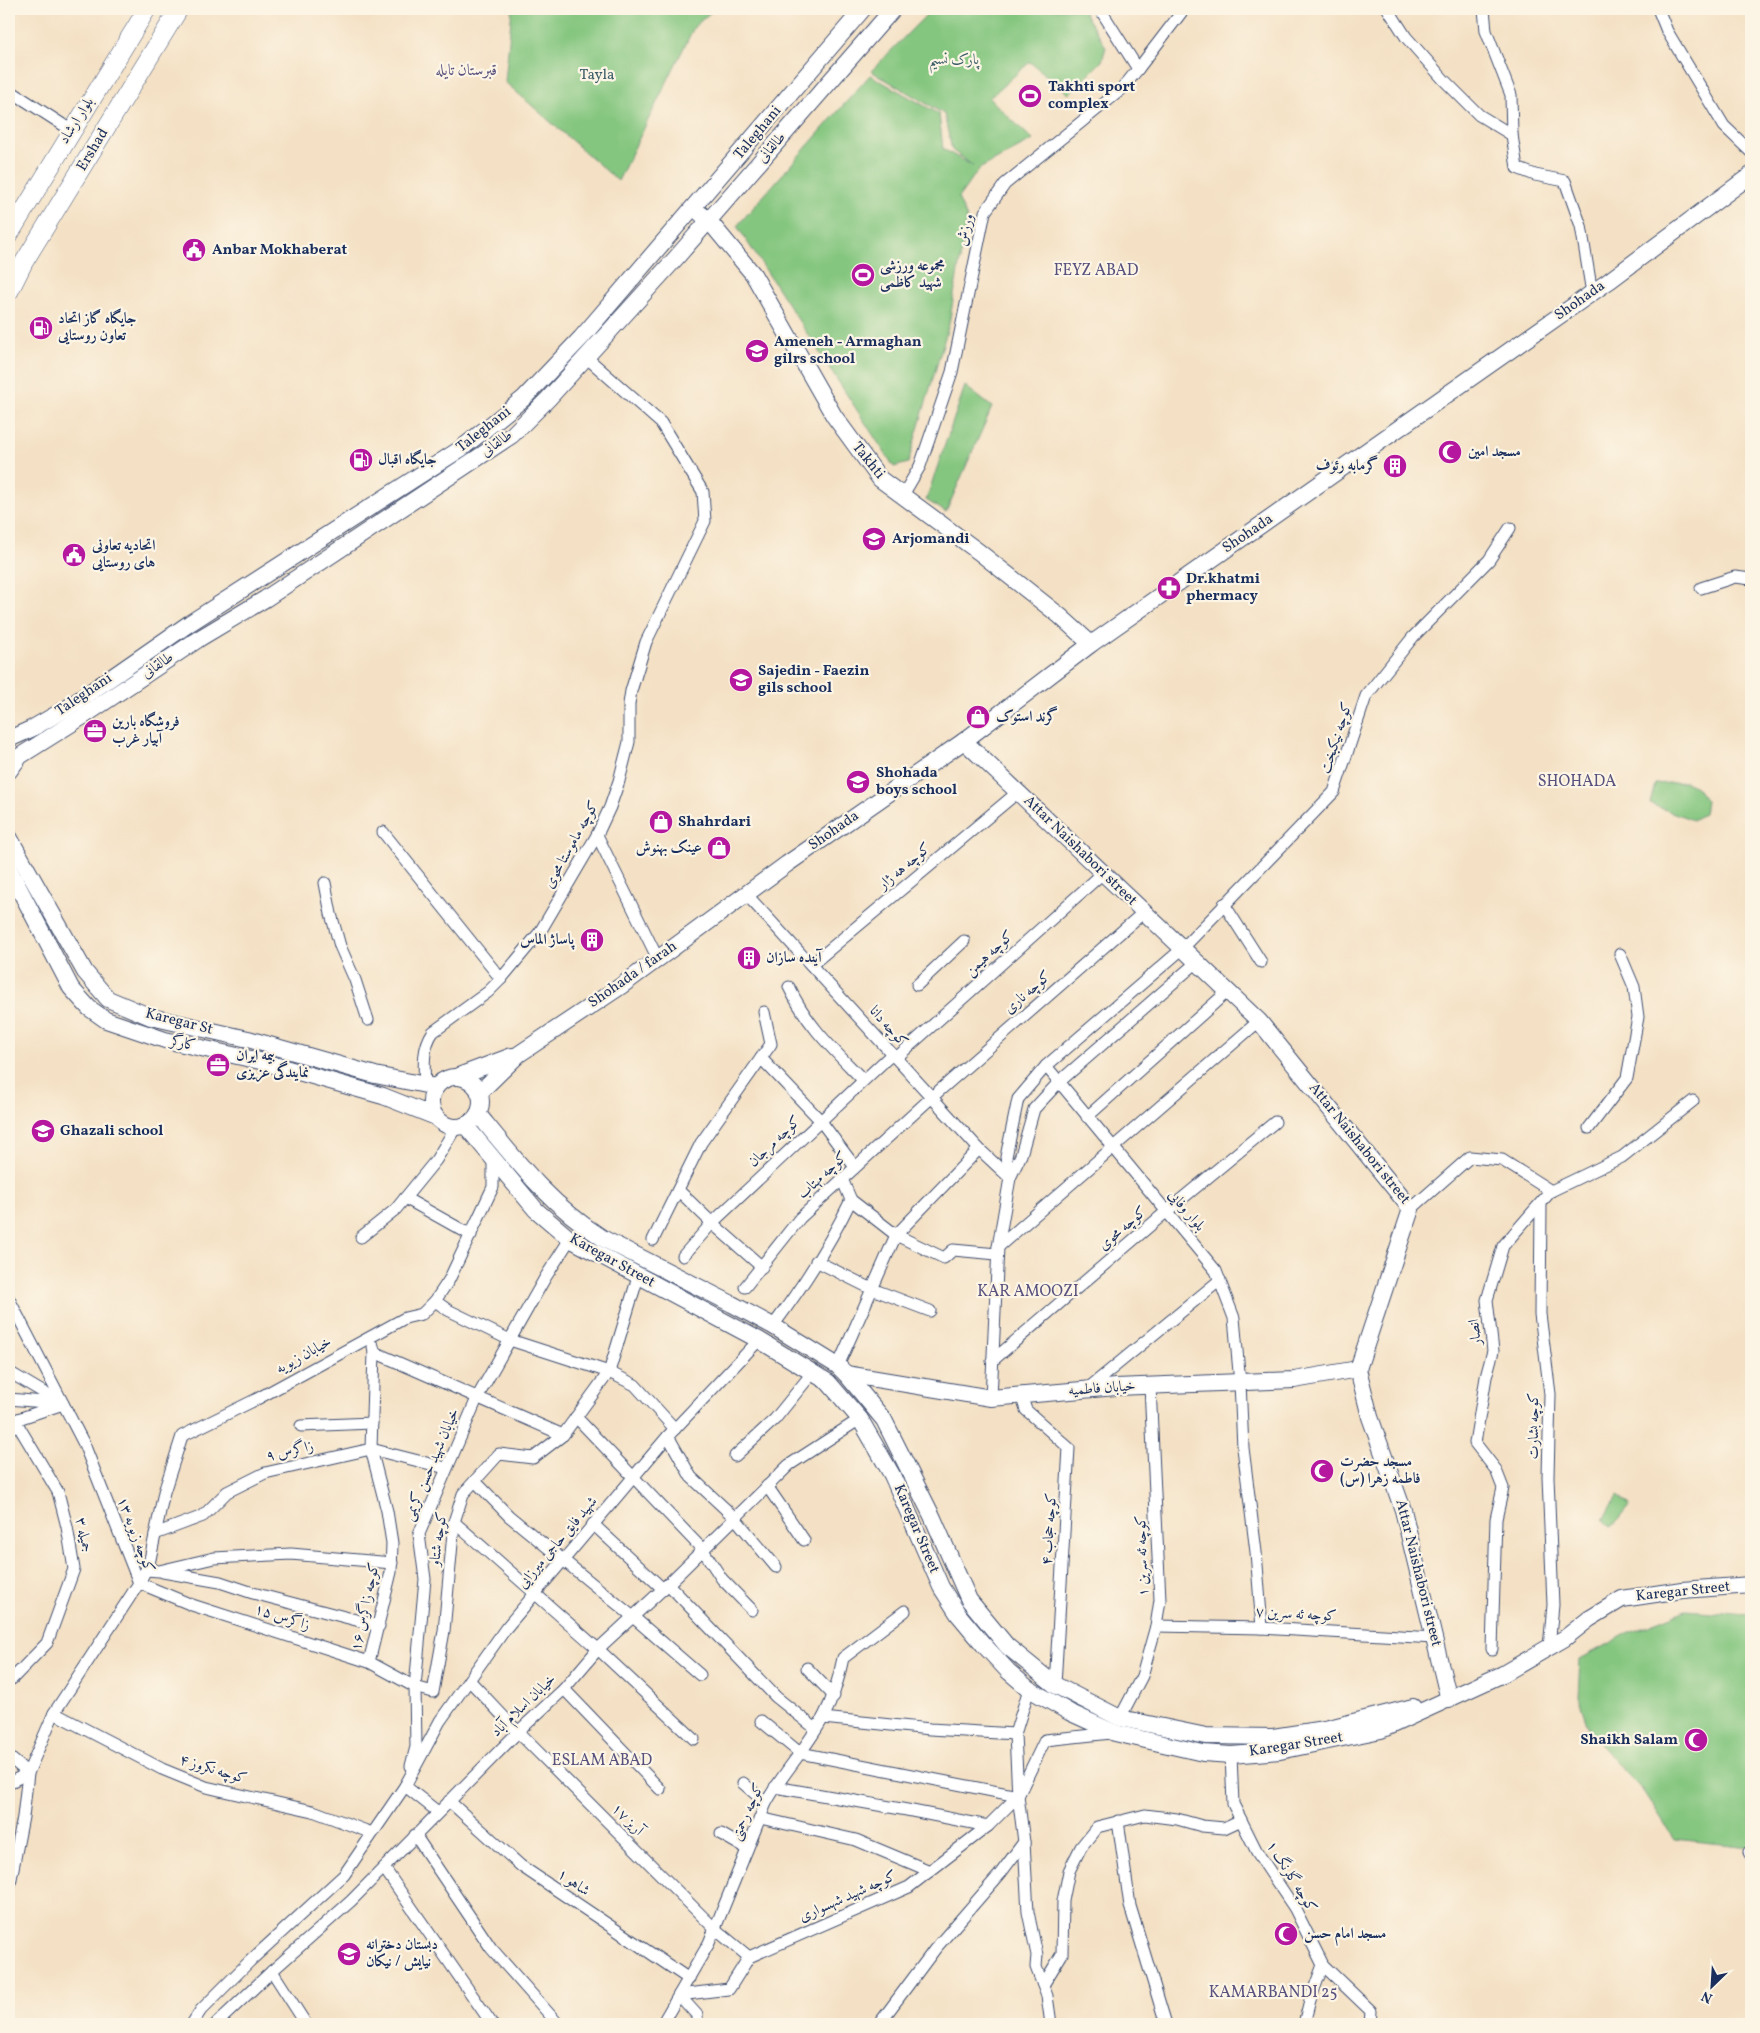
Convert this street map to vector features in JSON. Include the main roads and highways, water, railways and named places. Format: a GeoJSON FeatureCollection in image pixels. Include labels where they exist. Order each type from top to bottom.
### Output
{"type":"FeatureCollection","features":[{"type":"Feature","properties":{"kind":"main road","name":"بلوار ارشاد"},"geometry":{"type":"LineString","coordinates":[[9,235],[71,130],[147,9]]}},
{"type":"Feature","properties":{"kind":"main road","name":"Taleghani"},"geometry":{"type":"LineString","coordinates":[[9,739],[31,729],[68,707],[154,648],[462,448],[503,416],[524,398],[581,338],[863,9]]}},
{"type":"Feature","properties":{"kind":"main road","name":"طالقانی"},"geometry":{"type":"LineString","coordinates":[[9,771],[20,756],[200,638],[264,599],[512,435],[586,357],[709,220],[893,9]]}},
{"type":"Feature","properties":{"kind":"main road","name":"Ershad"},"geometry":{"type":"LineString","coordinates":[[9,292],[24,262],[177,10]]}},
{"type":"Feature","properties":{"kind":"main road","name":"Shohada"},"geometry":{"type":"LineString","coordinates":[[746,894],[964,741],[1091,644],[1592,293],[1751,175]]}},
{"type":"Feature","properties":{"kind":"main road","name":"Takhti"},"geometry":{"type":"LineString","coordinates":[[693,208],[709,220],[753,274],[834,416],[880,479],[979,552],[1060,616],[1091,644]]}},
{"type":"Feature","properties":{"kind":"main road"},"geometry":{"type":"LineString","coordinates":[[154,648],[162,663]]}},
{"type":"Feature","properties":{"kind":"main road","name":"Attar Naishabori street"},"geometry":{"type":"LineString","coordinates":[[964,741],[1259,1021],[1411,1209],[1358,1369],[1370,1417],[1403,1510],[1449,1700]]}},
{"type":"Feature","properties":{"kind":"main road","name":"Karegar St"},"geometry":{"type":"LineString","coordinates":[[9,837],[85,972],[108,999],[151,1017],[248,1039],[375,1075],[431,1086]]}},
{"type":"Feature","properties":{"kind":"main road","name":"کارگر"},"geometry":{"type":"LineString","coordinates":[[9,869],[71,988],[89,1008],[106,1020],[165,1040],[260,1061],[383,1096],[436,1117]]}},
{"type":"Feature","properties":{"kind":"main road","name":"Shohada / farah"},"geometry":{"type":"LineString","coordinates":[[519,1054],[658,959],[746,894]]}},
{"type":"Feature","properties":{"kind":"main road"},"geometry":{"type":"LineString","coordinates":[[456,1077],[473,1083],[479,1093],[481,1104],[478,1114],[461,1126],[445,1124],[436,1117],[431,1099],[431,1086],[519,1054]]}},
{"type":"Feature","properties":{"kind":"main road"},"geometry":{"type":"LineString","coordinates":[[479,1093],[519,1054]]}},
{"type":"Feature","properties":{"kind":"main road","name":"Karegar Street"},"geometry":{"type":"LineString","coordinates":[[478,1114],[539,1188],[578,1223],[604,1239],[773,1326],[842,1370],[884,1420],[932,1516],[969,1600],[1007,1646],[1055,1685],[1118,1726],[1206,1736],[1273,1736],[1325,1729],[1411,1707],[1433,1706]]}},
{"type":"Feature","properties":{"kind":"main road","name":"Karegar Street"},"geometry":{"type":"LineString","coordinates":[[461,1126],[536,1210],[570,1239],[759,1340],[828,1382],[860,1419],[892,1475],[941,1587],[958,1614],[1008,1671],[1029,1689],[1068,1712],[1203,1754],[1231,1755],[1280,1751],[1381,1730],[1449,1700],[1503,1674],[1549,1647],[1622,1599],[1682,1590],[1751,1585]]}},
{"type":"Feature","properties":{"kind":"main road"},"geometry":{"type":"LineString","coordinates":[[759,1340],[773,1326]]}},
{"type":"Feature","properties":{"kind":"main road","name":"خیابان فاطمیه"},"geometry":{"type":"LineString","coordinates":[[842,1370],[991,1398],[1150,1386],[1294,1380],[1358,1369]]}},
{"type":"Feature","properties":{"kind":"place","name":"Takhti sport complex"},"geometry":{"type":"Point","coordinates":[1030,96]}},
{"type":"Feature","properties":{"kind":"place","name":"Anbar Mokhaberat"},"geometry":{"type":"Point","coordinates":[194,250]}},
{"type":"Feature","properties":{"kind":"place","name":"مجموعه ورزشی شهید کاظمی"},"geometry":{"type":"Point","coordinates":[863,275]}},
{"type":"Feature","properties":{"kind":"place","name":"جایگاه گاز اتحاد تعاون روستایی"},"geometry":{"type":"Point","coordinates":[41,328]}},
{"type":"Feature","properties":{"kind":"place","name":"Ameneh - Armaghan gilrs school"},"geometry":{"type":"Point","coordinates":[757,351]}},
{"type":"Feature","properties":{"kind":"place","name":"مسجد امین"},"geometry":{"type":"Point","coordinates":[1450,452]}},
{"type":"Feature","properties":{"kind":"place","name":"جایگاه اقبال"},"geometry":{"type":"Point","coordinates":[361,460]}},
{"type":"Feature","properties":{"kind":"place","name":"گرمابه رئوف"},"geometry":{"type":"Point","coordinates":[1395,466]}},
{"type":"Feature","properties":{"kind":"place","name":"Arjomandi"},"geometry":{"type":"Point","coordinates":[874,539]}},
{"type":"Feature","properties":{"kind":"place","name":"اتحادیه تعاونی های روستایی"},"geometry":{"type":"Point","coordinates":[74,555]}},
{"type":"Feature","properties":{"kind":"place","name":"Dr.khatmi phermacy"},"geometry":{"type":"Point","coordinates":[1169,588]}},
{"type":"Feature","properties":{"kind":"place","name":"Sajedin - Faezin gils school"},"geometry":{"type":"Point","coordinates":[741,680]}},
{"type":"Feature","properties":{"kind":"place","name":"گرند استوک"},"geometry":{"type":"Point","coordinates":[978,717]}},
{"type":"Feature","properties":{"kind":"place","name":"فروشگاه بارین آبیار غرب"},"geometry":{"type":"Point","coordinates":[95,731]}},
{"type":"Feature","properties":{"kind":"place","name":"Shohada boys school"},"geometry":{"type":"Point","coordinates":[858,782]}},
{"type":"Feature","properties":{"kind":"place","name":"Shahrdari"},"geometry":{"type":"Point","coordinates":[661,822]}},
{"type":"Feature","properties":{"kind":"place","name":"عینک بهنوش"},"geometry":{"type":"Point","coordinates":[719,848]}},
{"type":"Feature","properties":{"kind":"place","name":"پاساژ الماس"},"geometry":{"type":"Point","coordinates":[592,940]}},
{"type":"Feature","properties":{"kind":"place","name":"آینده سازان"},"geometry":{"type":"Point","coordinates":[749,958]}},
{"type":"Feature","properties":{"kind":"place","name":"بیمه ایران نمایندگی عزیزی"},"geometry":{"type":"Point","coordinates":[218,1065]}},
{"type":"Feature","properties":{"kind":"place","name":"Ghazali school"},"geometry":{"type":"Point","coordinates":[43,1131]}},
{"type":"Feature","properties":{"kind":"place","name":"مسجد حضرت فاطمه زهرا (س)"},"geometry":{"type":"Point","coordinates":[1322,1471]}},
{"type":"Feature","properties":{"kind":"place","name":"Shaikh Salam"},"geometry":{"type":"Point","coordinates":[1696,1740]}},
{"type":"Feature","properties":{"kind":"place","name":"مسجد امام حسن"},"geometry":{"type":"Point","coordinates":[1286,1934]}},
{"type":"Feature","properties":{"kind":"place","name":"دبستان دخترانه نیایش / نیکان"},"geometry":{"type":"Point","coordinates":[349,1954]}},
{"type":"Feature","properties":{"kind":"district","name":"قبرستان تایله"},"geometry":{"type":"Point","coordinates":[466,71]}},
{"type":"Feature","properties":{"kind":"district","name":"FEYZ ABAD"},"geometry":{"type":"Point","coordinates":[1096,271]}},
{"type":"Feature","properties":{"kind":"district","name":"SHOHADA"},"geometry":{"type":"Point","coordinates":[1577,782]}},
{"type":"Feature","properties":{"kind":"district","name":"KAR AMOOZI"},"geometry":{"type":"Point","coordinates":[1028,1292]}},
{"type":"Feature","properties":{"kind":"district","name":"ESLAM ABAD"},"geometry":{"type":"Point","coordinates":[602,1761]}},
{"type":"Feature","properties":{"kind":"district","name":"KAMARBANDI 25"},"geometry":{"type":"Point","coordinates":[1273,1993]}},
{"type":"Feature","properties":{"kind":"park label","name":"پارک نسیم"},"geometry":{"type":"Point","coordinates":[954,60]}},
{"type":"Feature","properties":{"kind":"park label","name":"Tayla"},"geometry":{"type":"Point","coordinates":[597,75]}}]}
